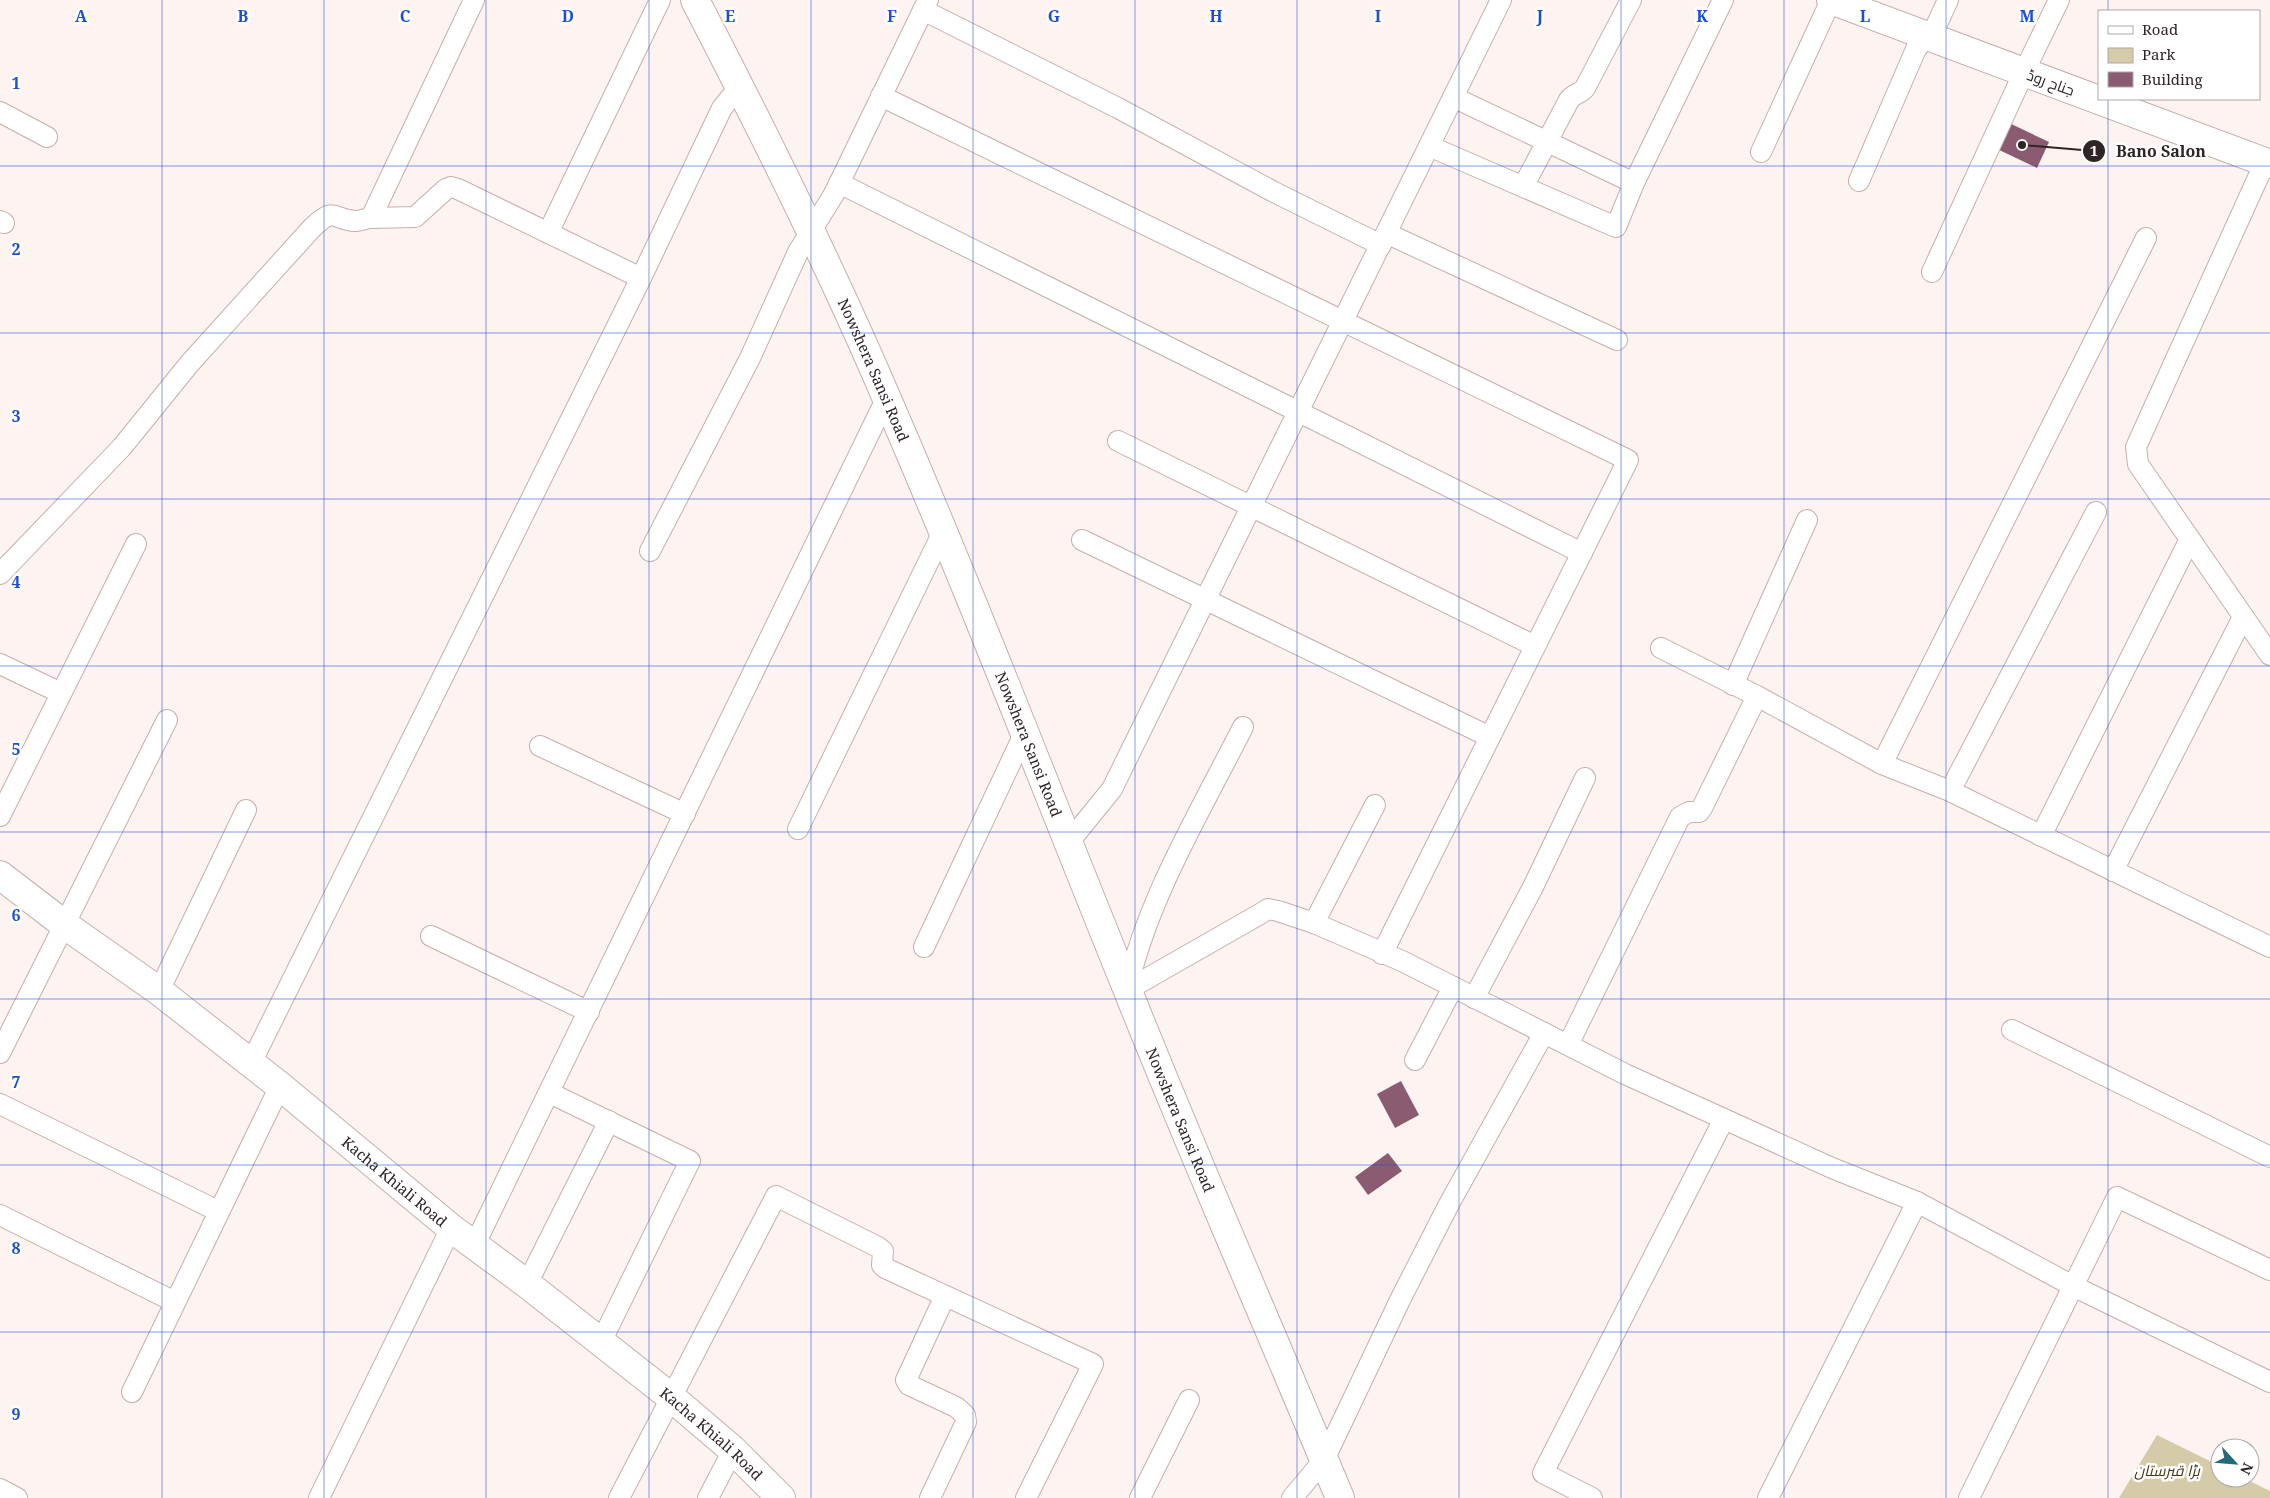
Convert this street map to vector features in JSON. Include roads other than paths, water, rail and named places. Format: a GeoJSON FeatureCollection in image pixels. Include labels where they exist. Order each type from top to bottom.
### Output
{"type":"FeatureCollection","features":[{"type":"Feature","properties":{"kind":"main road","name":"Nowshera Sansi Road"},"geometry":{"type":"LineString","coordinates":[[695,0],[811,231],[887,397],[1025,732],[1231,1245],[1340,1498]]}},
{"type":"Feature","properties":{"kind":"main road","name":"جناح روڈ"},"geometry":{"type":"LineString","coordinates":[[1831,0],[1861,5],[1931,37],[2098,100]]}},
{"type":"Feature","properties":{"kind":"main road","name":"جناح روڈ"},"geometry":{"type":"LineString","coordinates":[[2099,100],[2268,163]]}},
{"type":"Feature","properties":{"kind":"main road","name":"Kacha Khiali Road"},"geometry":{"type":"LineString","coordinates":[[0,875],[65,925],[159,991],[252,1063],[451,1228],[475,1244],[672,1398],[732,1450],[781,1498]]}},
{"type":"Feature","properties":{"kind":"street"},"geometry":{"type":"LineString","coordinates":[[371,218],[474,0]]}},
{"type":"Feature","properties":{"kind":"street"},"geometry":{"type":"LineString","coordinates":[[548,233],[660,0]]}},
{"type":"Feature","properties":{"kind":"street"},"geometry":{"type":"LineString","coordinates":[[1069,842],[1112,789],[1501,0]]}},
{"type":"Feature","properties":{"kind":"street"},"geometry":{"type":"LineString","coordinates":[[1524,185],[1549,142],[1569,100],[1583,92],[1631,0]]}},
{"type":"Feature","properties":{"kind":"street"},"geometry":{"type":"LineString","coordinates":[[1430,146],[1524,185],[1616,227],[1634,183],[1723,0]]}},
{"type":"Feature","properties":{"kind":"street"},"geometry":{"type":"LineString","coordinates":[[1761,152],[1831,0]]}},
{"type":"Feature","properties":{"kind":"street"},"geometry":{"type":"LineString","coordinates":[[1859,181],[1916,49],[1923,41],[1931,37],[1948,0]]}},
{"type":"Feature","properties":{"kind":"street"},"geometry":{"type":"LineString","coordinates":[[1932,272],[2059,0]]}},
{"type":"Feature","properties":{"kind":"street"},"geometry":{"type":"LineString","coordinates":[[650,550],[750,358],[798,252],[839,183],[926,5],[1274,192],[1617,340]]}},
{"type":"Feature","properties":{"kind":"street"},"geometry":{"type":"LineString","coordinates":[[252,1063],[641,278],[722,108],[730,97],[741,89]]}},
{"type":"Feature","properties":{"kind":"street"},"geometry":{"type":"LineString","coordinates":[[881,96],[1628,460],[1382,954]]}},
{"type":"Feature","properties":{"kind":"street"},"geometry":{"type":"LineString","coordinates":[[1453,97],[1634,183]]}},
{"type":"Feature","properties":{"kind":"street"},"geometry":{"type":"LineString","coordinates":[[0,112],[47,137]]}},
{"type":"Feature","properties":{"kind":"street"},"geometry":{"type":"LineString","coordinates":[[2268,163],[2136,447],[2138,464],[2270,655]]}},
{"type":"Feature","properties":{"kind":"street"},"geometry":{"type":"LineString","coordinates":[[839,183],[1582,553]]}},
{"type":"Feature","properties":{"kind":"street"},"geometry":{"type":"LineString","coordinates":[[0,574],[122,446],[190,363],[312,228],[325,217],[332,215],[353,221],[371,218],[415,216],[446,189],[451,187],[641,278]]}},
{"type":"Feature","properties":{"kind":"street"},"geometry":{"type":"LineString","coordinates":[[1882,764],[2146,238]]}},
{"type":"Feature","properties":{"kind":"street"},"geometry":{"type":"LineString","coordinates":[[475,1244],[887,397]]}},
{"type":"Feature","properties":{"kind":"street"},"geometry":{"type":"LineString","coordinates":[[1118,440],[1535,646]]}},
{"type":"Feature","properties":{"kind":"street"},"geometry":{"type":"LineString","coordinates":[[1950,791],[2096,512]]}},
{"type":"Feature","properties":{"kind":"street"},"geometry":{"type":"LineString","coordinates":[[1733,685],[1807,520]]}},
{"type":"Feature","properties":{"kind":"street"},"geometry":{"type":"LineString","coordinates":[[798,829],[942,532]]}},
{"type":"Feature","properties":{"kind":"street"},"geometry":{"type":"LineString","coordinates":[[2041,836],[2190,539]]}},
{"type":"Feature","properties":{"kind":"street"},"geometry":{"type":"LineString","coordinates":[[1082,540],[1490,737]]}},
{"type":"Feature","properties":{"kind":"street"},"geometry":{"type":"LineString","coordinates":[[0,816],[136,544]]}},
{"type":"Feature","properties":{"kind":"street"},"geometry":{"type":"LineString","coordinates":[[2113,870],[2244,617]]}},
{"type":"Feature","properties":{"kind":"street"},"geometry":{"type":"LineString","coordinates":[[1661,648],[1757,696],[1882,764],[1950,791],[2270,947]]}},
{"type":"Feature","properties":{"kind":"street"},"geometry":{"type":"LineString","coordinates":[[0,664],[61,693]]}},
{"type":"Feature","properties":{"kind":"street"},"geometry":{"type":"LineString","coordinates":[[1568,1046],[1680,817],[1688,812],[1699,812],[1702,808],[1757,696]]}},
{"type":"Feature","properties":{"kind":"street"},"geometry":{"type":"LineString","coordinates":[[0,1053],[167,720]]}},
{"type":"Feature","properties":{"kind":"street"},"geometry":{"type":"LineString","coordinates":[[1127,990],[1152,912],[1243,727]]}},
{"type":"Feature","properties":{"kind":"street"},"geometry":{"type":"LineString","coordinates":[[924,948],[1025,732]]}},
{"type":"Feature","properties":{"kind":"street"},"geometry":{"type":"LineString","coordinates":[[540,746],[685,814]]}},
{"type":"Feature","properties":{"kind":"street"},"geometry":{"type":"LineString","coordinates":[[1474,998],[1533,887],[1585,778]]}},
{"type":"Feature","properties":{"kind":"street"},"geometry":{"type":"LineString","coordinates":[[1314,923],[1375,806]]}},
{"type":"Feature","properties":{"kind":"street"},"geometry":{"type":"LineString","coordinates":[[159,991],[246,810]]}},
{"type":"Feature","properties":{"kind":"street"},"geometry":{"type":"LineString","coordinates":[[1127,990],[1268,909],[1314,923],[1382,954],[1402,961],[1625,1074],[1832,1168],[1917,1202],[2073,1286],[2270,1382]]}},
{"type":"Feature","properties":{"kind":"street"},"geometry":{"type":"LineString","coordinates":[[431,936],[589,1012]]}},
{"type":"Feature","properties":{"kind":"street"},"geometry":{"type":"LineString","coordinates":[[1416,1060],[1453,987]]}},
{"type":"Feature","properties":{"kind":"street"},"geometry":{"type":"LineString","coordinates":[[2012,1030],[2270,1158]]}},
{"type":"Feature","properties":{"kind":"street"},"geometry":{"type":"LineString","coordinates":[[1292,1498],[1324,1460],[1404,1291],[1448,1206],[1544,1033]]}},
{"type":"Feature","properties":{"kind":"street"},"geometry":{"type":"LineString","coordinates":[[132,1392],[280,1086]]}},
{"type":"Feature","properties":{"kind":"street"},"geometry":{"type":"LineString","coordinates":[[550,1093],[690,1161],[600,1342]]}},
{"type":"Feature","properties":{"kind":"street"},"geometry":{"type":"LineString","coordinates":[[0,1104],[218,1211]]}},
{"type":"Feature","properties":{"kind":"street"},"geometry":{"type":"LineString","coordinates":[[1592,1498],[1543,1473],[1724,1119]]}},
{"type":"Feature","properties":{"kind":"street"},"geometry":{"type":"LineString","coordinates":[[527,1284],[609,1121]]}},
{"type":"Feature","properties":{"kind":"street"},"geometry":{"type":"LineString","coordinates":[[619,1498],[776,1196],[878,1246],[883,1251],[882,1265],[885,1268],[1093,1364],[1026,1498]]}},
{"type":"Feature","properties":{"kind":"street"},"geometry":{"type":"LineString","coordinates":[[1968,1498],[2117,1197],[2270,1270]]}},
{"type":"Feature","properties":{"kind":"street"},"geometry":{"type":"LineString","coordinates":[[1768,1498],[1917,1202]]}},
{"type":"Feature","properties":{"kind":"street"},"geometry":{"type":"LineString","coordinates":[[0,1215],[175,1302]]}},
{"type":"Feature","properties":{"kind":"street"},"geometry":{"type":"LineString","coordinates":[[319,1498],[451,1228]]}},
{"type":"Feature","properties":{"kind":"street"},"geometry":{"type":"LineString","coordinates":[[930,1498],[966,1422],[965,1415],[962,1410],[909,1385],[906,1380],[945,1296]]}},
{"type":"Feature","properties":{"kind":"street"},"geometry":{"type":"LineString","coordinates":[[1140,1498],[1190,1400]]}},
{"type":"Feature","properties":{"kind":"street"},"geometry":{"type":"LineString","coordinates":[[708,1498],[732,1450]]}},
{"type":"Feature","properties":{"kind":"street"},"geometry":{"type":"LineString","coordinates":[[0,1489],[17,1498]]}},
{"type":"Feature","properties":{"kind":"place","name":"Bano Salon"},"geometry":{"type":"Point","coordinates":[2022,145]}},
{"type":"Feature","properties":{"kind":"park label","name":"بڑا قبرستان"},"geometry":{"type":"Point","coordinates":[2167,1470]}}]}
